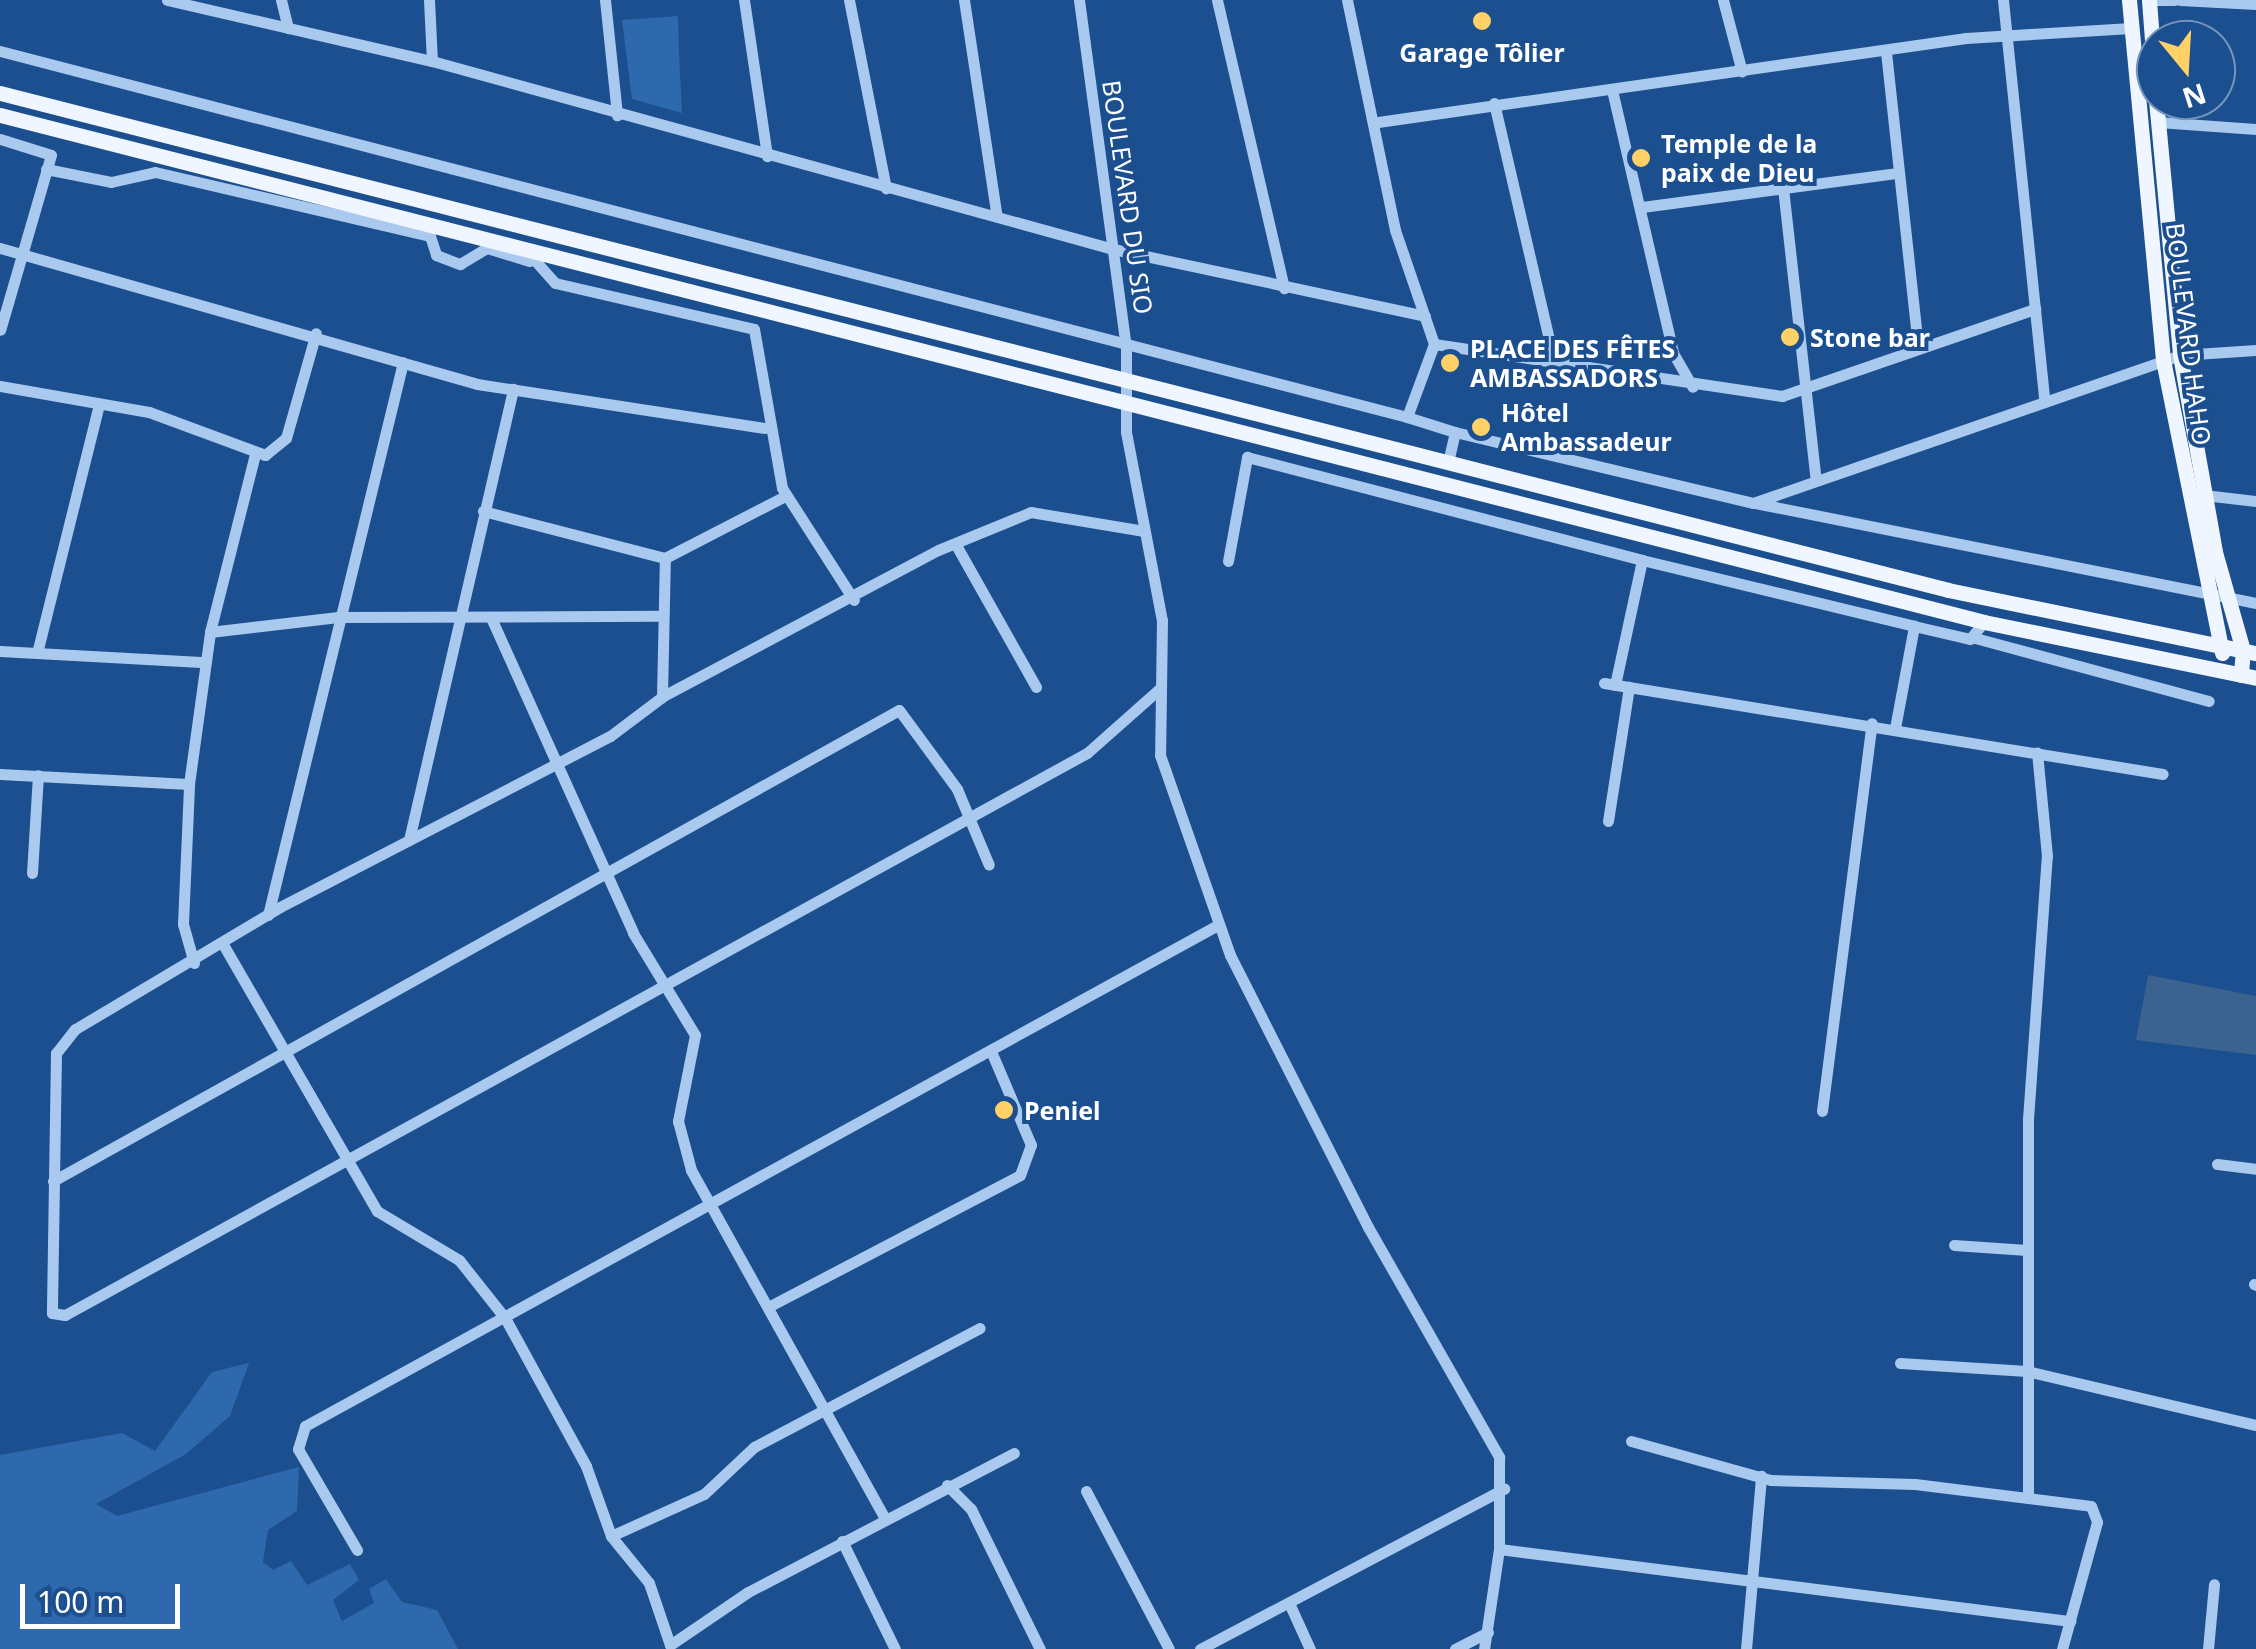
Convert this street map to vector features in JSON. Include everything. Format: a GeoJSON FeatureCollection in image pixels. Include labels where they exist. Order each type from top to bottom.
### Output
{"type":"FeatureCollection","features":[{"type":"Feature","properties":{"kind":"main road","name":"BOULEVARD HAHO"},"geometry":{"type":"LineString","coordinates":[[2129,0],[2172,358],[2189,414],[2218,596],[2223,647],[2219,671]]}},
{"type":"Feature","properties":{"kind":"main road"},"geometry":{"type":"LineString","coordinates":[[0,93],[1984,622],[2248,677]]}},
{"type":"Feature","properties":{"kind":"main road"},"geometry":{"type":"LineString","coordinates":[[0,115],[526,254],[1129,391],[1450,459],[1948,590],[2189,642],[2252,650]]}},
{"type":"Feature","properties":{"kind":"main road","name":"BOULEVARD HAHO"},"geometry":{"type":"LineString","coordinates":[[2158,122],[2172,419],[2218,596],[2252,650],[2248,677]]}},
{"type":"Feature","properties":{"kind":"main road"},"geometry":{"type":"LineString","coordinates":[[2172,419],[2189,414]]}},
{"type":"Feature","properties":{"kind":"main road"},"geometry":{"type":"LineString","coordinates":[[2189,642],[2218,618]]}},
{"type":"Feature","properties":{"kind":"street"},"geometry":{"type":"LineString","coordinates":[[167,0],[432,62],[1113,249],[1426,316]]}},
{"type":"Feature","properties":{"kind":"street"},"geometry":{"type":"LineString","coordinates":[[281,0],[288,28]]}},
{"type":"Feature","properties":{"kind":"street"},"geometry":{"type":"LineString","coordinates":[[429,0],[432,62]]}},
{"type":"Feature","properties":{"kind":"street"},"geometry":{"type":"LineString","coordinates":[[605,0],[617,115]]}},
{"type":"Feature","properties":{"kind":"street"},"geometry":{"type":"LineString","coordinates":[[744,0],[767,156]]}},
{"type":"Feature","properties":{"kind":"street"},"geometry":{"type":"LineString","coordinates":[[850,0],[886,188]]}},
{"type":"Feature","properties":{"kind":"street"},"geometry":{"type":"LineString","coordinates":[[964,0],[997,217]]}},
{"type":"Feature","properties":{"kind":"street","name":"BOULEVARD DU SIO"},"geometry":{"type":"LineString","coordinates":[[1078,0],[1126,348],[1144,531],[1162,620],[1160,755],[1218,924],[1368,1228],[1458,1371],[1499,1457],[1504,1489],[1500,1549],[1484,1649]]}},
{"type":"Feature","properties":{"kind":"street"},"geometry":{"type":"LineString","coordinates":[[1217,0],[1284,288]]}},
{"type":"Feature","properties":{"kind":"street"},"geometry":{"type":"LineString","coordinates":[[1347,0],[1378,122],[1395,230],[1434,344],[1408,417]]}},
{"type":"Feature","properties":{"kind":"street"},"geometry":{"type":"LineString","coordinates":[[1723,0],[1742,72]]}},
{"type":"Feature","properties":{"kind":"street"},"geometry":{"type":"LineString","coordinates":[[2003,0],[2044,398]]}},
{"type":"Feature","properties":{"kind":"street"},"geometry":{"type":"LineString","coordinates":[[2149,0],[2256,4]]}},
{"type":"Feature","properties":{"kind":"street"},"geometry":{"type":"LineString","coordinates":[[1378,122],[2006,34],[2131,28]]}},
{"type":"Feature","properties":{"kind":"street"},"geometry":{"type":"LineString","coordinates":[[0,50],[1035,316],[1126,348],[1455,432],[1753,502],[2256,603]]}},
{"type":"Feature","properties":{"kind":"street"},"geometry":{"type":"LineString","coordinates":[[1886,52],[1918,347]]}},
{"type":"Feature","properties":{"kind":"street"},"geometry":{"type":"LineString","coordinates":[[1612,90],[1642,207],[1672,353],[1692,387]]}},
{"type":"Feature","properties":{"kind":"street"},"geometry":{"type":"LineString","coordinates":[[1494,103],[1554,364]]}},
{"type":"Feature","properties":{"kind":"street"},"geometry":{"type":"LineString","coordinates":[[2158,122],[2256,129]]}},
{"type":"Feature","properties":{"kind":"street"},"geometry":{"type":"LineString","coordinates":[[0,139],[51,155],[0,330]]}},
{"type":"Feature","properties":{"kind":"street"},"geometry":{"type":"LineString","coordinates":[[46,169],[111,182],[155,172],[430,236],[436,255],[460,264],[487,248],[526,254],[555,283],[754,328],[765,428],[785,496],[854,600]]}},
{"type":"Feature","properties":{"kind":"street"},"geometry":{"type":"LineString","coordinates":[[1642,207],[1898,173]]}},
{"type":"Feature","properties":{"kind":"street"},"geometry":{"type":"LineString","coordinates":[[1783,188],[1802,391],[1816,480]]}},
{"type":"Feature","properties":{"kind":"street"},"geometry":{"type":"LineString","coordinates":[[0,248],[316,332],[403,362],[513,389],[765,428]]}},
{"type":"Feature","properties":{"kind":"street"},"geometry":{"type":"LineString","coordinates":[[1434,344],[1692,387],[1802,391],[2034,309]]}},
{"type":"Feature","properties":{"kind":"street"},"geometry":{"type":"LineString","coordinates":[[194,963],[183,924],[189,784],[210,632],[255,454],[286,438],[316,332]]}},
{"type":"Feature","properties":{"kind":"street"},"geometry":{"type":"LineString","coordinates":[[1753,502],[2044,398],[2172,358],[2256,350]]}},
{"type":"Feature","properties":{"kind":"street"},"geometry":{"type":"LineString","coordinates":[[268,914],[403,362]]}},
{"type":"Feature","properties":{"kind":"street"},"geometry":{"type":"LineString","coordinates":[[0,386],[149,412],[255,454]]}},
{"type":"Feature","properties":{"kind":"street"},"geometry":{"type":"LineString","coordinates":[[409,840],[456,621],[513,389]]}},
{"type":"Feature","properties":{"kind":"street"},"geometry":{"type":"LineString","coordinates":[[37,652],[99,404]]}},
{"type":"Feature","properties":{"kind":"street"},"geometry":{"type":"LineString","coordinates":[[1450,459],[1455,432]]}},
{"type":"Feature","properties":{"kind":"street"},"geometry":{"type":"LineString","coordinates":[[1228,561],[1242,457],[1398,494],[1642,560],[1975,638],[2209,701]]}},
{"type":"Feature","properties":{"kind":"street"},"geometry":{"type":"LineString","coordinates":[[1398,494],[1406,468]]}},
{"type":"Feature","properties":{"kind":"street"},"geometry":{"type":"LineString","coordinates":[[2204,495],[2256,502]]}},
{"type":"Feature","properties":{"kind":"street"},"geometry":{"type":"LineString","coordinates":[[484,511],[665,558],[785,496]]}},
{"type":"Feature","properties":{"kind":"street"},"geometry":{"type":"LineString","coordinates":[[1144,531],[1031,512],[956,545],[662,697],[555,762],[268,914],[224,946],[62,1038],[53,1181],[57,1317],[1124,728],[1159,689]]}},
{"type":"Feature","properties":{"kind":"street"},"geometry":{"type":"LineString","coordinates":[[956,545],[1036,687]]}},
{"type":"Feature","properties":{"kind":"street"},"geometry":{"type":"LineString","coordinates":[[662,697],[665,558]]}},
{"type":"Feature","properties":{"kind":"street"},"geometry":{"type":"LineString","coordinates":[[1642,560],[1610,684],[1872,723],[2163,774]]}},
{"type":"Feature","properties":{"kind":"street"},"geometry":{"type":"LineString","coordinates":[[210,632],[338,617],[456,621],[661,616]]}},
{"type":"Feature","properties":{"kind":"street"},"geometry":{"type":"LineString","coordinates":[[492,620],[602,868],[695,1035],[678,1121],[712,1207],[884,1517]]}},
{"type":"Feature","properties":{"kind":"street"},"geometry":{"type":"LineString","coordinates":[[1975,638],[1984,622]]}},
{"type":"Feature","properties":{"kind":"street"},"geometry":{"type":"LineString","coordinates":[[1895,728],[1914,626]]}},
{"type":"Feature","properties":{"kind":"street"},"geometry":{"type":"LineString","coordinates":[[0,652],[206,662]]}},
{"type":"Feature","properties":{"kind":"street"},"geometry":{"type":"LineString","coordinates":[[1608,821],[1629,687]]}},
{"type":"Feature","properties":{"kind":"street"},"geometry":{"type":"LineString","coordinates":[[53,1181],[602,868],[899,710],[969,814],[989,866]]}},
{"type":"Feature","properties":{"kind":"street"},"geometry":{"type":"LineString","coordinates":[[1822,1111],[1872,723]]}},
{"type":"Feature","properties":{"kind":"street"},"geometry":{"type":"LineString","coordinates":[[2028,1498],[2026,1371],[2032,998],[2047,856],[2037,752]]}},
{"type":"Feature","properties":{"kind":"street"},"geometry":{"type":"LineString","coordinates":[[0,774],[189,784]]}},
{"type":"Feature","properties":{"kind":"street"},"geometry":{"type":"LineString","coordinates":[[32,873],[38,775]]}},
{"type":"Feature","properties":{"kind":"street"},"geometry":{"type":"LineString","coordinates":[[358,1550],[297,1439],[505,1318],[1218,924]]}},
{"type":"Feature","properties":{"kind":"street"},"geometry":{"type":"LineString","coordinates":[[224,946],[377,1210],[472,1270],[505,1318],[586,1466],[611,1536],[650,1583],[666,1647],[884,1517],[1014,1453]]}},
{"type":"Feature","properties":{"kind":"street"},"geometry":{"type":"LineString","coordinates":[[768,1307],[1020,1175],[1032,1145],[991,1051]]}},
{"type":"Feature","properties":{"kind":"street"},"geometry":{"type":"LineString","coordinates":[[2217,1164],[2256,1169]]}},
{"type":"Feature","properties":{"kind":"street"},"geometry":{"type":"LineString","coordinates":[[1954,1245],[2027,1250]]}},
{"type":"Feature","properties":{"kind":"street"},"geometry":{"type":"LineString","coordinates":[[611,1536],[704,1494],[754,1447],[980,1328]]}},
{"type":"Feature","properties":{"kind":"street"},"geometry":{"type":"LineString","coordinates":[[1900,1363],[2026,1371],[2256,1425]]}},
{"type":"Feature","properties":{"kind":"street"},"geometry":{"type":"LineString","coordinates":[[1631,1441],[1762,1476],[2091,1506],[2097,1516],[2062,1649]]}},
{"type":"Feature","properties":{"kind":"street"},"geometry":{"type":"LineString","coordinates":[[1746,1649],[1762,1476]]}},
{"type":"Feature","properties":{"kind":"street"},"geometry":{"type":"LineString","coordinates":[[947,1486],[971,1509],[1040,1649]]}},
{"type":"Feature","properties":{"kind":"street"},"geometry":{"type":"LineString","coordinates":[[1200,1649],[1504,1489]]}},
{"type":"Feature","properties":{"kind":"street"},"geometry":{"type":"LineString","coordinates":[[1086,1491],[1169,1649]]}},
{"type":"Feature","properties":{"kind":"street"},"geometry":{"type":"LineString","coordinates":[[842,1541],[896,1649]]}},
{"type":"Feature","properties":{"kind":"street"},"geometry":{"type":"LineString","coordinates":[[1500,1549],[2070,1622]]}},
{"type":"Feature","properties":{"kind":"street"},"geometry":{"type":"LineString","coordinates":[[2208,1649],[2214,1584]]}},
{"type":"Feature","properties":{"kind":"street"},"geometry":{"type":"LineString","coordinates":[[1289,1603],[1310,1649]]}},
{"type":"Feature","properties":{"kind":"street"},"geometry":{"type":"LineString","coordinates":[[1456,1649],[1488,1632]]}},
{"type":"Feature","properties":{"kind":"shaded area"},"geometry":{"type":"Polygon","coordinates":[[[678,16],[682,113],[632,99],[622,20],[678,16]]]}},
{"type":"Feature","properties":{"kind":"shaded area"},"geometry":{"type":"Polygon","coordinates":[[[2148,975],[2256,996],[2256,1055],[2136,1040],[2148,975]]]}},
{"type":"Feature","properties":{"kind":"shaded area"},"geometry":{"type":"Polygon","coordinates":[[[249,1363],[230,1416],[186,1454],[96,1504],[117,1516],[299,1467],[297,1511],[268,1530],[263,1562],[273,1570],[291,1561],[307,1585],[350,1564],[359,1580],[333,1600],[342,1621],[374,1603],[369,1589],[386,1579],[402,1602],[437,1610],[458,1649],[0,1649],[0,1455],[122,1433],[155,1451],[212,1372],[249,1363]]]}},
{"type":"Feature","properties":{"kind":"place","name":"Garage Tôlier"},"geometry":{"type":"Point","coordinates":[1482,21]}},
{"type":"Feature","properties":{"kind":"place","name":"Temple de la paix de Dieu"},"geometry":{"type":"Point","coordinates":[1641,158]}},
{"type":"Feature","properties":{"kind":"place","name":"Stone bar"},"geometry":{"type":"Point","coordinates":[1790,337]}},
{"type":"Feature","properties":{"kind":"place","name":"PLACE DES FÊTES AMBASSADORS"},"geometry":{"type":"Point","coordinates":[1450,363]}},
{"type":"Feature","properties":{"kind":"place","name":"Hôtel Ambassadeur"},"geometry":{"type":"Point","coordinates":[1481,427]}},
{"type":"Feature","properties":{"kind":"place","name":"Peniel"},"geometry":{"type":"Point","coordinates":[1004,1110]}}]}
